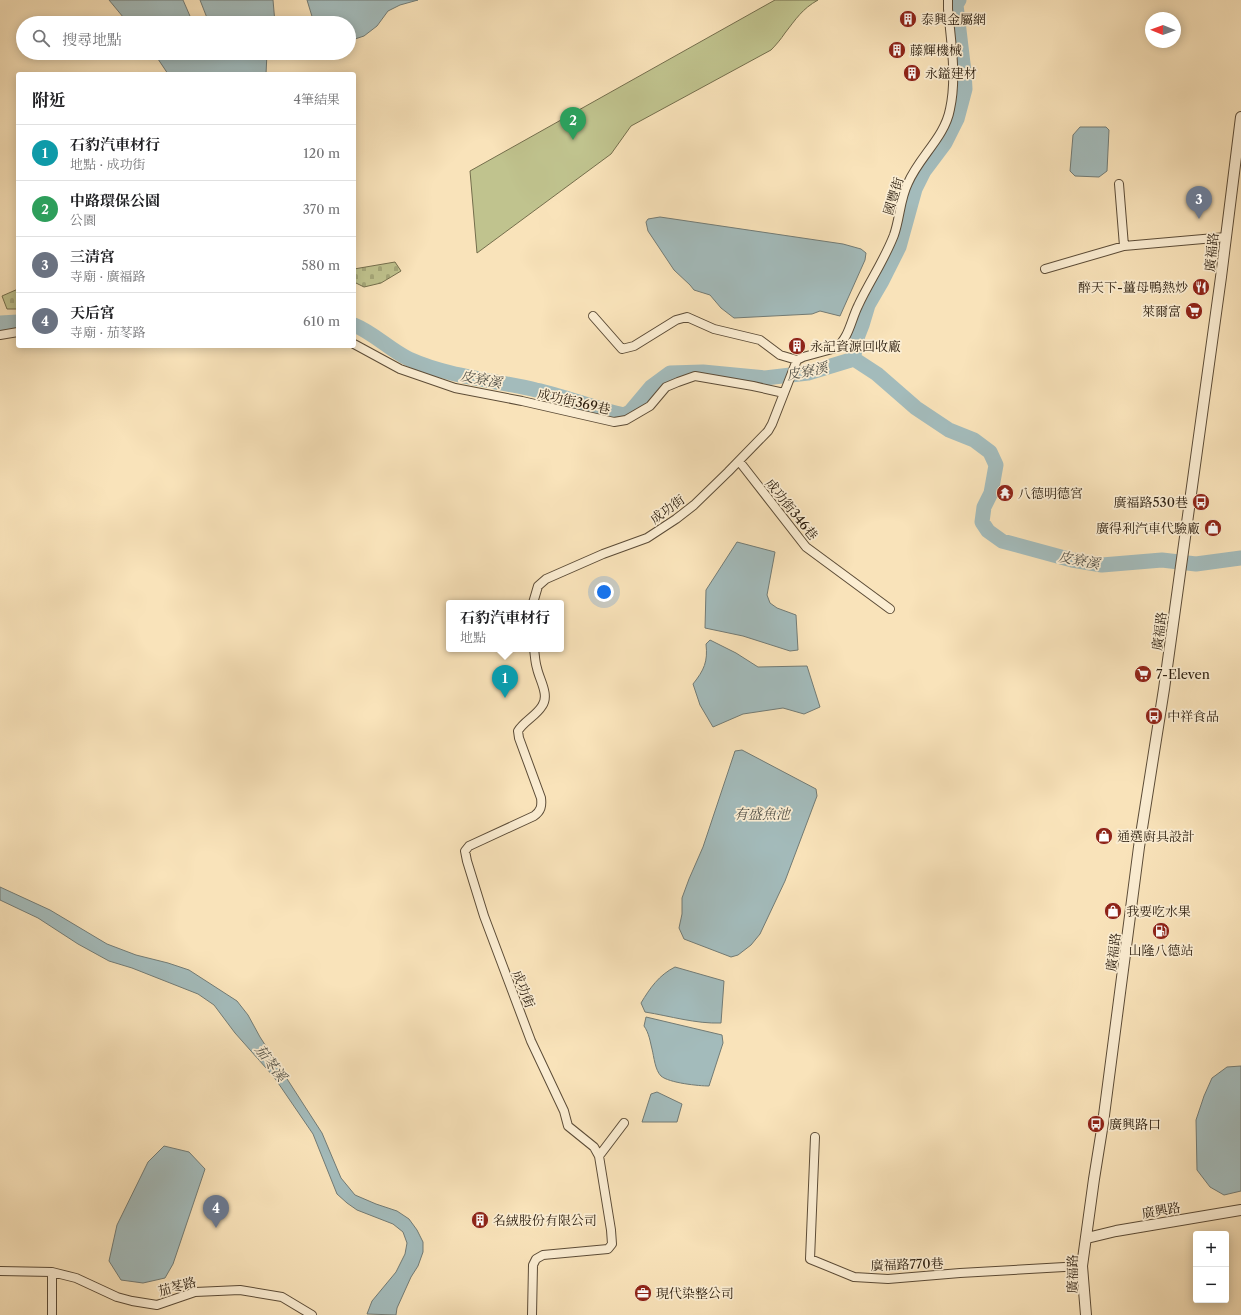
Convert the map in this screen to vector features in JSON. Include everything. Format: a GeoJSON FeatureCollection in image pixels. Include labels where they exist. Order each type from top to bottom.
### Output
{"type":"FeatureCollection","features":[{"type":"Feature","properties":{"kind":"street","name":"國豐街"},"geometry":{"type":"LineString","coordinates":[[796,362],[804,357],[836,348],[841,345],[847,334],[858,304],[885,257],[894,234],[907,184],[914,171],[944,127],[950,111],[954,78],[948,0]]}},
{"type":"Feature","properties":{"kind":"street","name":"廣福路"},"geometry":{"type":"LineString","coordinates":[[1086,1315],[1082,1266],[1139,847],[1177,592],[1221,277],[1241,117]]}},
{"type":"Feature","properties":{"kind":"street"},"geometry":{"type":"LineString","coordinates":[[1119,184],[1124,246]]}},
{"type":"Feature","properties":{"kind":"street"},"geometry":{"type":"LineString","coordinates":[[1045,269],[1124,246],[1226,237]]}},
{"type":"Feature","properties":{"kind":"street"},"geometry":{"type":"LineString","coordinates":[[593,316],[622,349],[634,346],[676,320],[688,316],[714,328],[760,340],[780,355],[796,362]]}},
{"type":"Feature","properties":{"kind":"street"},"geometry":{"type":"LineString","coordinates":[[0,334],[16,332]]}},
{"type":"Feature","properties":{"kind":"street","name":"成功街369巷"},"geometry":{"type":"LineString","coordinates":[[356,345],[400,369],[455,388],[522,401],[614,422],[626,420],[650,406],[666,388],[696,376],[784,393]]}},
{"type":"Feature","properties":{"kind":"street","name":"成功街"},"geometry":{"type":"LineString","coordinates":[[534,600],[538,586],[546,579],[603,554],[647,538],[676,519],[694,504],[768,431],[796,362]]}},
{"type":"Feature","properties":{"kind":"street","name":"成功街346巷"},"geometry":{"type":"LineString","coordinates":[[738,461],[806,547],[890,609]]}},
{"type":"Feature","properties":{"kind":"street","name":"成功街"},"geometry":{"type":"LineString","coordinates":[[534,652],[537,668],[545,694],[545,700],[544,704],[539,710],[522,725],[518,731],[519,738],[541,798],[542,806],[539,812],[534,816],[469,846],[465,851],[484,916],[531,1041],[564,1111],[568,1126],[594,1147],[599,1156]]}},
{"type":"Feature","properties":{"kind":"street"},"geometry":{"type":"LineString","coordinates":[[532,1315],[533,1266],[536,1259],[543,1255],[608,1249],[612,1244],[610,1222],[599,1156],[624,1123]]}},
{"type":"Feature","properties":{"kind":"street","name":"廣福路770巷"},"geometry":{"type":"LineString","coordinates":[[815,1137],[810,1259],[854,1276],[888,1279],[1082,1266]]}},
{"type":"Feature","properties":{"kind":"street","name":"廣興路"},"geometry":{"type":"LineString","coordinates":[[1087,1238],[1241,1210]]}},
{"type":"Feature","properties":{"kind":"street","name":"茄苳路"},"geometry":{"type":"LineString","coordinates":[[0,1271],[52,1272],[76,1278],[118,1297],[157,1305],[195,1292],[240,1290],[282,1297],[312,1315]]}},
{"type":"Feature","properties":{"kind":"street"},"geometry":{"type":"LineString","coordinates":[[52,1272],[52,1315]]}},
{"type":"Feature","properties":{"kind":"green space"},"geometry":{"type":"Polygon","coordinates":[[[775,0],[818,0],[800,15],[771,50],[631,126],[611,154],[477,253],[470,171],[775,0]]]}},
{"type":"Feature","properties":{"kind":"green space"},"geometry":{"type":"Polygon","coordinates":[[[395,262],[401,271],[381,283],[364,287],[356,283],[356,269],[395,262]]]}},
{"type":"Feature","properties":{"kind":"green space"},"geometry":{"type":"Polygon","coordinates":[[[16,290],[16,309],[7,309],[2,296],[16,290]]]}},
{"type":"Feature","properties":{"kind":"water"},"geometry":{"type":"Polygon","coordinates":[[[109,0],[183,0],[190,16],[122,16],[109,0]]]}},
{"type":"Feature","properties":{"kind":"water"},"geometry":{"type":"Polygon","coordinates":[[[200,0],[273,0],[274,16],[206,16],[200,0]]]}},
{"type":"Feature","properties":{"kind":"water"},"geometry":{"type":"Polygon","coordinates":[[[307,0],[418,0],[400,5],[388,11],[377,26],[364,36],[356,39],[356,16],[312,16],[307,0]]]}},
{"type":"Feature","properties":{"kind":"water"},"geometry":{"type":"Polygon","coordinates":[[[159,60],[267,60],[266,72],[167,72],[159,60]]]}},
{"type":"Feature","properties":{"kind":"water"},"geometry":{"type":"Polygon","coordinates":[[[1080,127],[1106,127],[1109,130],[1107,171],[1099,177],[1075,176],[1070,171],[1073,135],[1080,127]]]}},
{"type":"Feature","properties":{"kind":"water"},"geometry":{"type":"Polygon","coordinates":[[[660,217],[843,244],[861,249],[866,253],[865,260],[840,316],[820,311],[812,314],[734,318],[721,308],[710,295],[694,290],[674,270],[648,231],[646,222],[648,219],[660,217]]]}},
{"type":"Feature","properties":{"kind":"water"},"geometry":{"type":"Polygon","coordinates":[[[737,542],[775,552],[767,595],[770,603],[777,608],[796,615],[798,650],[790,651],[743,636],[705,628],[706,590],[737,542]]]}},
{"type":"Feature","properties":{"kind":"water"},"geometry":{"type":"Polygon","coordinates":[[[710,640],[736,653],[758,667],[807,666],[820,707],[804,714],[783,708],[743,714],[713,727],[700,705],[693,684],[706,661],[706,644],[710,640]]]}},
{"type":"Feature","properties":{"kind":"water","name":"有盛魚池"},"geometry":{"type":"Polygon","coordinates":[[[742,750],[816,789],[817,796],[785,881],[760,934],[751,945],[738,955],[731,957],[684,939],[679,928],[682,914],[682,898],[703,847],[735,751],[742,750]]]}},
{"type":"Feature","properties":{"kind":"water","name":"茄苳溪"},"geometry":{"type":"Polygon","coordinates":[[[0,887],[50,910],[107,944],[136,955],[189,970],[237,1001],[248,1015],[260,1037],[322,1133],[341,1178],[355,1195],[397,1211],[409,1219],[417,1230],[423,1242],[423,1252],[418,1266],[411,1277],[397,1308],[396,1315],[367,1314],[372,1301],[396,1272],[405,1254],[407,1243],[403,1232],[393,1224],[357,1210],[337,1194],[313,1134],[274,1077],[235,1033],[214,1005],[198,994],[132,968],[109,961],[78,944],[38,918],[0,900],[0,887]]]}},
{"type":"Feature","properties":{"kind":"water"},"geometry":{"type":"Polygon","coordinates":[[[675,967],[724,981],[721,1023],[693,1021],[645,1012],[641,1003],[648,992],[655,982],[675,967]]]}},
{"type":"Feature","properties":{"kind":"water"},"geometry":{"type":"Polygon","coordinates":[[[646,1017],[722,1035],[723,1043],[709,1086],[670,1081],[661,1076],[656,1067],[649,1037],[644,1026],[646,1017]]]}},
{"type":"Feature","properties":{"kind":"water"},"geometry":{"type":"Polygon","coordinates":[[[1241,1066],[1241,1191],[1224,1195],[1210,1187],[1197,1170],[1196,1120],[1212,1078],[1227,1067],[1241,1066]]]}},
{"type":"Feature","properties":{"kind":"water"},"geometry":{"type":"Polygon","coordinates":[[[657,1092],[682,1104],[677,1122],[642,1122],[651,1094],[657,1092]]]}},
{"type":"Feature","properties":{"kind":"water"},"geometry":{"type":"Polygon","coordinates":[[[164,1146],[189,1152],[205,1169],[173,1264],[165,1278],[143,1283],[121,1280],[109,1261],[117,1225],[148,1162],[164,1146]]]}},
{"type":"Feature","properties":{"kind":"waterway"},"geometry":{"type":"LineString","coordinates":[[854,359],[855,343],[868,305],[899,247],[915,189],[924,171],[945,143],[957,119],[965,89],[956,5],[959,0]]}},
{"type":"Feature","properties":{"kind":"waterway","name":"皮寮溪"},"geometry":{"type":"LineString","coordinates":[[0,323],[16,322]]}},
{"type":"Feature","properties":{"kind":"waterway","name":"皮寮溪"},"geometry":{"type":"LineString","coordinates":[[356,326],[368,332],[402,355],[424,365],[472,378],[547,393],[624,415],[630,412],[651,387],[670,373],[703,372],[765,378],[808,373],[854,359]]}},
{"type":"Feature","properties":{"kind":"waterway","name":"皮寮溪"},"geometry":{"type":"LineString","coordinates":[[854,359],[877,374],[916,408],[949,430],[974,440],[990,452],[996,465],[991,493],[984,507],[982,522],[988,531],[1002,541],[1072,560],[1102,565],[1162,560],[1196,564],[1241,558]]}},
{"type":"Feature","properties":{"kind":"place","name":"泰興金屬網"},"geometry":{"type":"Point","coordinates":[908,19]}},
{"type":"Feature","properties":{"kind":"place","name":"藤輝機械"},"geometry":{"type":"Point","coordinates":[897,50]}},
{"type":"Feature","properties":{"kind":"place","name":"永鎰建材"},"geometry":{"type":"Point","coordinates":[912,73]}},
{"type":"Feature","properties":{"kind":"place","name":"中路環保公園"},"geometry":{"type":"Point","coordinates":[573,140]}},
{"type":"Feature","properties":{"kind":"place","name":"三清宮"},"geometry":{"type":"Point","coordinates":[1199,219]}},
{"type":"Feature","properties":{"kind":"place","name":"醉天下-薑母鴨熱炒"},"geometry":{"type":"Point","coordinates":[1201,287]}},
{"type":"Feature","properties":{"kind":"place","name":"萊爾富"},"geometry":{"type":"Point","coordinates":[1194,311]}},
{"type":"Feature","properties":{"kind":"place","name":"永記資源回收廠"},"geometry":{"type":"Point","coordinates":[797,346]}},
{"type":"Feature","properties":{"kind":"place","name":"八德明德宮"},"geometry":{"type":"Point","coordinates":[1005,493]}},
{"type":"Feature","properties":{"kind":"place","name":"廣福路530巷"},"geometry":{"type":"Point","coordinates":[1201,502]}},
{"type":"Feature","properties":{"kind":"place","name":"廣得利汽車代驗廠"},"geometry":{"type":"Point","coordinates":[1213,528]}},
{"type":"Feature","properties":{"kind":"place","name":"7-Eleven"},"geometry":{"type":"Point","coordinates":[1143,674]}},
{"type":"Feature","properties":{"kind":"place","name":"石豹汽車材行"},"geometry":{"type":"Point","coordinates":[505,698]}},
{"type":"Feature","properties":{"kind":"place","name":"中祥食品"},"geometry":{"type":"Point","coordinates":[1154,716]}},
{"type":"Feature","properties":{"kind":"place","name":"通選廚具設計"},"geometry":{"type":"Point","coordinates":[1104,836]}},
{"type":"Feature","properties":{"kind":"place","name":"我要吃水果"},"geometry":{"type":"Point","coordinates":[1113,911]}},
{"type":"Feature","properties":{"kind":"place","name":"山隆八德站"},"geometry":{"type":"Point","coordinates":[1161,931]}},
{"type":"Feature","properties":{"kind":"place","name":"廣興路口"},"geometry":{"type":"Point","coordinates":[1096,1124]}},
{"type":"Feature","properties":{"kind":"place","name":"名絨股份有限公司"},"geometry":{"type":"Point","coordinates":[480,1220]}},
{"type":"Feature","properties":{"kind":"place","name":"天后宮"},"geometry":{"type":"Point","coordinates":[216,1228]}},
{"type":"Feature","properties":{"kind":"place","name":"現代染整公司"},"geometry":{"type":"Point","coordinates":[643,1293]}}]}
